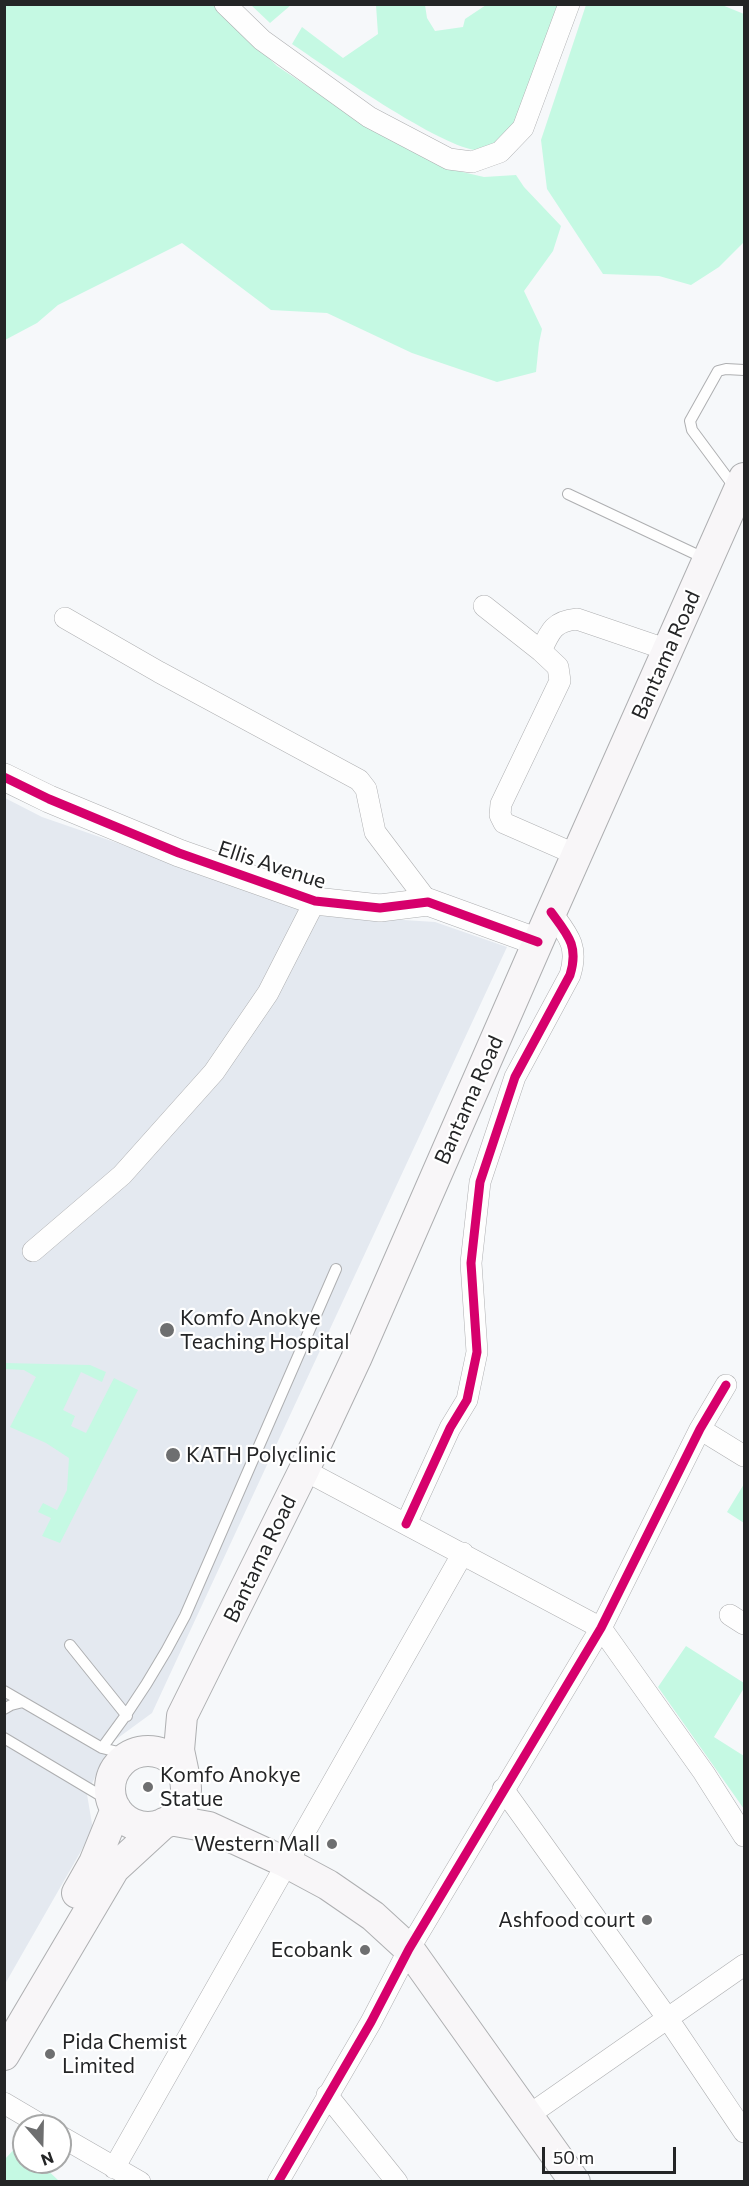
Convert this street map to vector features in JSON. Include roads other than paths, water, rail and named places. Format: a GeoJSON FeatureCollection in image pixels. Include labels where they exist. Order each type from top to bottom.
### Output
{"type":"FeatureCollection","features":[{"type":"Feature","properties":{"kind":"main road","name":"Bantama Road"},"geometry":{"type":"LineString","coordinates":[[182,1716],[304,1470],[356,1359],[551,912],[741,486]]}},
{"type":"Feature","properties":{"kind":"main road"},"geometry":{"type":"LineString","coordinates":[[182,1716],[115,1771],[110,1792],[114,1806],[132,1823],[142,1826],[154,1826],[167,1821],[209,1827],[287,1863],[328,1885],[373,1916],[409,1949],[575,2181]]}},
{"type":"Feature","properties":{"kind":"main road"},"geometry":{"type":"LineString","coordinates":[[4,2055],[114,1869],[180,1811],[185,1799],[185,1780],[179,1750],[182,1716]]}},
{"type":"Feature","properties":{"kind":"main road"},"geometry":{"type":"LineString","coordinates":[[136,1753],[155,1751],[167,1755],[177,1763],[209,1827]]}},
{"type":"Feature","properties":{"kind":"main road"},"geometry":{"type":"LineString","coordinates":[[4,2015],[94,1863],[114,1806]]}},
{"type":"Feature","properties":{"kind":"street"},"geometry":{"type":"LineString","coordinates":[[225,4],[262,40],[369,117],[449,159],[472,162],[500,152],[523,128],[569,4]]}},
{"type":"Feature","properties":{"kind":"street"},"geometry":{"type":"LineString","coordinates":[[484,606],[558,667],[560,681],[501,804],[500,815],[504,823],[577,855]]}},
{"type":"Feature","properties":{"kind":"street"},"geometry":{"type":"LineString","coordinates":[[65,618],[159,672],[359,780],[366,789],[375,832],[428,902]]}},
{"type":"Feature","properties":{"kind":"street"},"geometry":{"type":"LineString","coordinates":[[541,651],[550,631],[563,620],[577,619],[668,650]]}},
{"type":"Feature","properties":{"kind":"street","name":"Ellis Avenue"},"geometry":{"type":"LineString","coordinates":[[4,777],[49,799],[179,853],[315,901],[380,908],[428,902],[538,942]]}},
{"type":"Feature","properties":{"kind":"street"},"geometry":{"type":"LineString","coordinates":[[33,1251],[122,1175],[214,1072],[268,993],[315,901]]}},
{"type":"Feature","properties":{"kind":"street"},"geometry":{"type":"LineString","coordinates":[[406,1524],[450,1428],[466,1400],[477,1352],[471,1263],[480,1182],[515,1077],[570,975],[575,958],[568,935],[551,912]]}},
{"type":"Feature","properties":{"kind":"street"},"geometry":{"type":"LineString","coordinates":[[278,2181],[371,2022],[409,1949],[601,1628],[700,1429],[726,1385]]}},
{"type":"Feature","properties":{"kind":"street"},"geometry":{"type":"LineString","coordinates":[[700,1429],[744,1456]]}},
{"type":"Feature","properties":{"kind":"street"},"geometry":{"type":"LineString","coordinates":[[304,1470],[601,1628],[704,1773],[744,1836]]}},
{"type":"Feature","properties":{"kind":"street"},"geometry":{"type":"LineString","coordinates":[[114,2168],[463,1553]]}},
{"type":"Feature","properties":{"kind":"street"},"geometry":{"type":"LineString","coordinates":[[503,1790],[668,2019],[744,2132]]}},
{"type":"Feature","properties":{"kind":"street"},"geometry":{"type":"LineString","coordinates":[[529,2115],[744,1965]]}},
{"type":"Feature","properties":{"kind":"street"},"geometry":{"type":"LineString","coordinates":[[327,2095],[397,2181]]}},
{"type":"Feature","properties":{"kind":"street"},"geometry":{"type":"LineString","coordinates":[[4,2103],[23,2114]]}},
{"type":"Feature","properties":{"kind":"street"},"geometry":{"type":"LineString","coordinates":[[72,2143],[140,2181]]}},
{"type":"Feature","properties":{"kind":"lane"},"geometry":{"type":"LineString","coordinates":[[741,486],[692,430],[690,421],[718,371],[744,370]]}},
{"type":"Feature","properties":{"kind":"lane"},"geometry":{"type":"LineString","coordinates":[[568,494],[708,560]]}},
{"type":"Feature","properties":{"kind":"lane"},"geometry":{"type":"LineString","coordinates":[[102,1748],[162,1661],[185,1616],[336,1269]]}},
{"type":"Feature","properties":{"kind":"lane"},"geometry":{"type":"LineString","coordinates":[[70,1646],[126,1716]]}},
{"type":"Feature","properties":{"kind":"lane"},"geometry":{"type":"LineString","coordinates":[[4,1691],[102,1748],[136,1753]]}},
{"type":"Feature","properties":{"kind":"lane"},"geometry":{"type":"LineString","coordinates":[[4,1709],[23,1702]]}},
{"type":"Feature","properties":{"kind":"lane"},"geometry":{"type":"LineString","coordinates":[[4,1738],[114,1806]]}},
{"type":"Feature","properties":{"kind":"place","name":"Komfo Anokye Teaching Hospital"},"geometry":{"type":"Point","coordinates":[167,1330]}},
{"type":"Feature","properties":{"kind":"place","name":"KATH Polyclinic"},"geometry":{"type":"Point","coordinates":[173,1455]}},
{"type":"Feature","properties":{"kind":"place","name":"Komfo Anokye Statue"},"geometry":{"type":"Point","coordinates":[148,1787]}},
{"type":"Feature","properties":{"kind":"place","name":"Western Mall"},"geometry":{"type":"Point","coordinates":[332,1844]}},
{"type":"Feature","properties":{"kind":"place","name":"Ashfood court"},"geometry":{"type":"Point","coordinates":[647,1920]}},
{"type":"Feature","properties":{"kind":"place","name":"Ecobank"},"geometry":{"type":"Point","coordinates":[365,1950]}},
{"type":"Feature","properties":{"kind":"place","name":"Pida Chemist Limited"},"geometry":{"type":"Point","coordinates":[50,2054]}}]}
